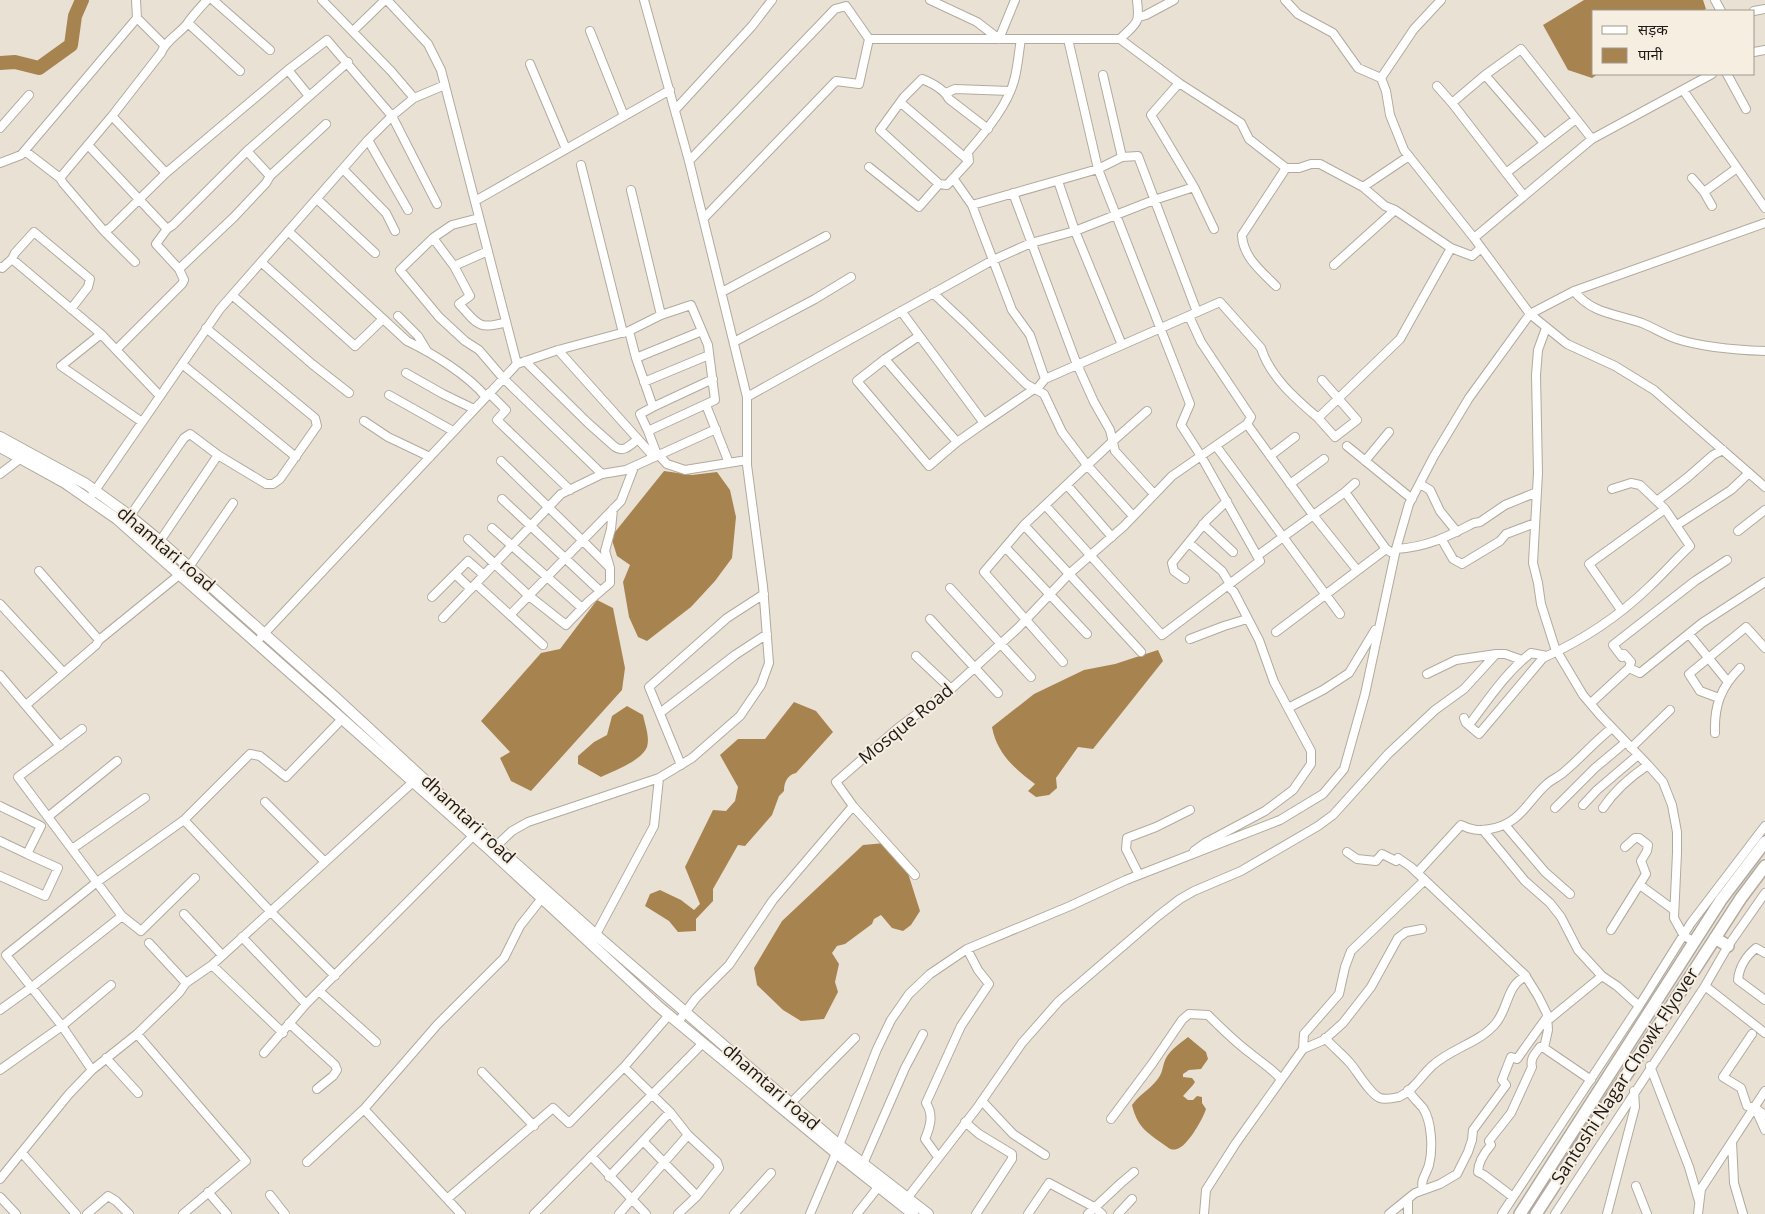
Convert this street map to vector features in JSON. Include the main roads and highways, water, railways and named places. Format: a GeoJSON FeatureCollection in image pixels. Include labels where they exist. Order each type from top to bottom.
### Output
{"type":"FeatureCollection","features":[{"type":"Feature","properties":{"kind":"highway","name":"Santoshi Nagar Chowk Flyover"},"geometry":{"type":"LineString","coordinates":[[1520,1214],[1721,900],[1765,842]]}},
{"type":"Feature","properties":{"kind":"highway","name":"Santoshi Nagar Chowk Flyover"},"geometry":{"type":"LineString","coordinates":[[1536,1214],[1715,938],[1765,866]]}},
{"type":"Feature","properties":{"kind":"highway"},"geometry":{"type":"LineString","coordinates":[[1715,938],[1728,946]]}},
{"type":"Feature","properties":{"kind":"main road","name":"dhamtari road"},"geometry":{"type":"LineString","coordinates":[[0,437],[21,447],[92,495],[130,516],[160,541],[335,697],[493,849],[593,939],[685,1013],[790,1104],[838,1149],[863,1164],[905,1201],[928,1214]]}},
{"type":"Feature","properties":{"kind":"main road"},"geometry":{"type":"LineString","coordinates":[[0,447],[65,483],[92,495],[179,575],[473,836],[493,849],[542,898],[593,939],[669,1015],[838,1149],[879,1186],[905,1201],[913,1214]]}},
{"type":"Feature","properties":{"kind":"water"},"geometry":{"type":"Polygon","coordinates":[[[1584,0],[1703,0],[1706,9],[1592,10],[1592,75],[1596,75],[1592,78],[1568,70],[1543,25],[1584,0]]]}},
{"type":"Feature","properties":{"kind":"water"},"geometry":{"type":"Polygon","coordinates":[[[664,471],[692,475],[717,472],[730,490],[736,517],[732,558],[715,581],[691,607],[647,641],[638,637],[629,617],[623,582],[630,565],[617,556],[611,537],[664,471]]]}},
{"type":"Feature","properties":{"kind":"water"},"geometry":{"type":"Polygon","coordinates":[[[597,600],[613,608],[625,668],[622,690],[531,791],[511,781],[500,758],[510,752],[481,721],[541,653],[560,649],[597,600]]]}},
{"type":"Feature","properties":{"kind":"water"},"geometry":{"type":"Polygon","coordinates":[[[1158,650],[1163,661],[1093,749],[1078,747],[1056,778],[1057,788],[1049,795],[1036,797],[1028,791],[1035,784],[1008,760],[994,737],[992,727],[1034,694],[1084,670],[1115,664],[1158,650]]]}},
{"type":"Feature","properties":{"kind":"water"},"geometry":{"type":"Polygon","coordinates":[[[794,702],[816,711],[833,732],[796,773],[788,777],[785,782],[784,791],[779,796],[772,815],[745,846],[738,845],[713,889],[713,901],[696,919],[696,931],[678,932],[669,921],[645,906],[650,894],[660,890],[681,900],[694,910],[700,904],[685,867],[713,810],[726,811],[735,801],[738,787],[720,755],[738,739],[765,739],[794,702]]]}},
{"type":"Feature","properties":{"kind":"water"},"geometry":{"type":"Polygon","coordinates":[[[627,706],[643,715],[648,739],[644,752],[627,765],[601,777],[578,764],[578,756],[594,742],[607,735],[612,716],[627,706]]]}},
{"type":"Feature","properties":{"kind":"water"},"geometry":{"type":"Polygon","coordinates":[[[885,843],[907,870],[920,911],[911,925],[903,931],[892,928],[881,915],[845,944],[837,946],[832,953],[839,964],[835,982],[838,992],[824,1019],[801,1021],[783,1010],[757,985],[754,968],[782,921],[863,845],[885,843]]]}},
{"type":"Feature","properties":{"kind":"water"},"geometry":{"type":"Polygon","coordinates":[[[1188,1037],[1206,1052],[1208,1059],[1201,1069],[1189,1070],[1183,1074],[1183,1077],[1192,1078],[1195,1082],[1183,1096],[1188,1100],[1193,1100],[1197,1096],[1202,1097],[1202,1103],[1206,1109],[1190,1138],[1181,1147],[1173,1149],[1157,1140],[1143,1128],[1132,1105],[1159,1078],[1166,1059],[1177,1045],[1188,1037]]]}},
{"type":"Feature","properties":{"kind":"waterway"},"geometry":{"type":"LineString","coordinates":[[0,63],[15,62],[39,68],[71,45],[75,16],[82,0]]}}]}
